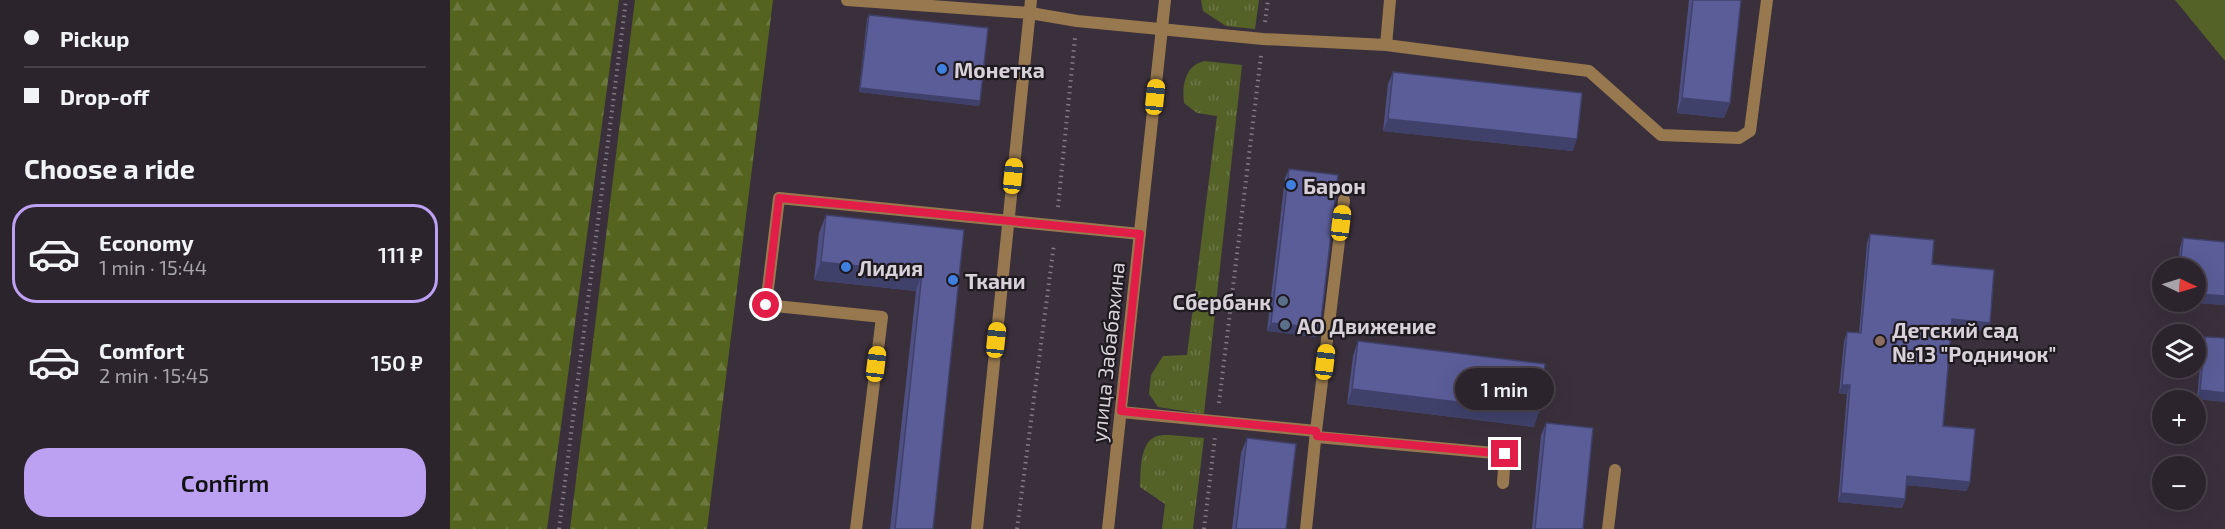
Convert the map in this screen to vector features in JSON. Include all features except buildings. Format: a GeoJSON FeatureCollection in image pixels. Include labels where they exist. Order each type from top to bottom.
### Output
{"type":"FeatureCollection","features":[{"type":"Feature","properties":{"kind":"street"},"geometry":{"type":"LineString","coordinates":[[847,0],[1030,13],[1077,21],[1263,39],[1386,45],[1589,71],[1661,135],[1739,138],[1750,131],[1767,0]]}},
{"type":"Feature","properties":{"kind":"street"},"geometry":{"type":"LineString","coordinates":[[977,529],[1031,0]]}},
{"type":"Feature","properties":{"kind":"street","name":"улица Забабахина"},"geometry":{"type":"LineString","coordinates":[[1108,529],[1165,0]]}},
{"type":"Feature","properties":{"kind":"street"},"geometry":{"type":"LineString","coordinates":[[1386,45],[1390,0]]}},
{"type":"Feature","properties":{"kind":"street"},"geometry":{"type":"LineString","coordinates":[[856,529],[882,317],[766,305],[779,198],[1140,234]]}},
{"type":"Feature","properties":{"kind":"street"},"geometry":{"type":"LineString","coordinates":[[1306,529],[1344,200]]}},
{"type":"Feature","properties":{"kind":"street"},"geometry":{"type":"LineString","coordinates":[[1121,411],[1505,454],[1503,483]]}},
{"type":"Feature","properties":{"kind":"street"},"geometry":{"type":"LineString","coordinates":[[1608,529],[1615,470]]}},
{"type":"Feature","properties":{"kind":"path"},"geometry":{"type":"LineString","coordinates":[[559,529],[626,0]]}},
{"type":"Feature","properties":{"kind":"path"},"geometry":{"type":"LineString","coordinates":[[1204,529],[1268,0]]}},
{"type":"Feature","properties":{"kind":"path"},"geometry":{"type":"LineString","coordinates":[[1017,529],[1056,226],[1077,21]]}},
{"type":"Feature","properties":{"kind":"green space"},"geometry":{"type":"Polygon","coordinates":[[[450,0],[619,0],[547,529],[450,529],[450,0]]]}},
{"type":"Feature","properties":{"kind":"green space"},"geometry":{"type":"Polygon","coordinates":[[[635,0],[773,0],[707,529],[570,529],[635,0]]]}},
{"type":"Feature","properties":{"kind":"green space"},"geometry":{"type":"Polygon","coordinates":[[[1201,0],[1259,0],[1255,29],[1226,26],[1203,11],[1201,0]]]}},
{"type":"Feature","properties":{"kind":"green space"},"geometry":{"type":"Polygon","coordinates":[[[2175,0],[2225,0],[2225,61],[2175,0]]]}},
{"type":"Feature","properties":{"kind":"green space"},"geometry":{"type":"Polygon","coordinates":[[[1204,61],[1242,65],[1204,414],[1158,407],[1149,394],[1151,375],[1163,356],[1187,355],[1217,116],[1197,113],[1184,103],[1184,83],[1193,67],[1204,61]]]}},
{"type":"Feature","properties":{"kind":"green space"},"geometry":{"type":"Polygon","coordinates":[[[1170,435],[1204,438],[1193,529],[1162,529],[1165,504],[1140,487],[1143,452],[1146,446],[1155,437],[1170,435]]]}},
{"type":"Feature","properties":{"kind":"place","name":"Монетка"},"geometry":{"type":"Point","coordinates":[942,69]}},
{"type":"Feature","properties":{"kind":"place","name":"Барон"},"geometry":{"type":"Point","coordinates":[1291,185]}},
{"type":"Feature","properties":{"kind":"place","name":"Лидия"},"geometry":{"type":"Point","coordinates":[846,267]}},
{"type":"Feature","properties":{"kind":"place","name":"Ткани"},"geometry":{"type":"Point","coordinates":[953,280]}},
{"type":"Feature","properties":{"kind":"place","name":"Сбербанк"},"geometry":{"type":"Point","coordinates":[1283,301]}},
{"type":"Feature","properties":{"kind":"place","name":"АО Движение"},"geometry":{"type":"Point","coordinates":[1285,325]}},
{"type":"Feature","properties":{"kind":"place","name":"Детский сад №13 \"Родничок\""},"geometry":{"type":"Point","coordinates":[1880,341]}},
{"type":"Feature","properties":{"kind":"route"},"geometry":{"type":"LineString","coordinates":[[766,305],[779,198],[1140,234],[1121,411],[1316,431],[1317,436],[1505,454]]}}]}
